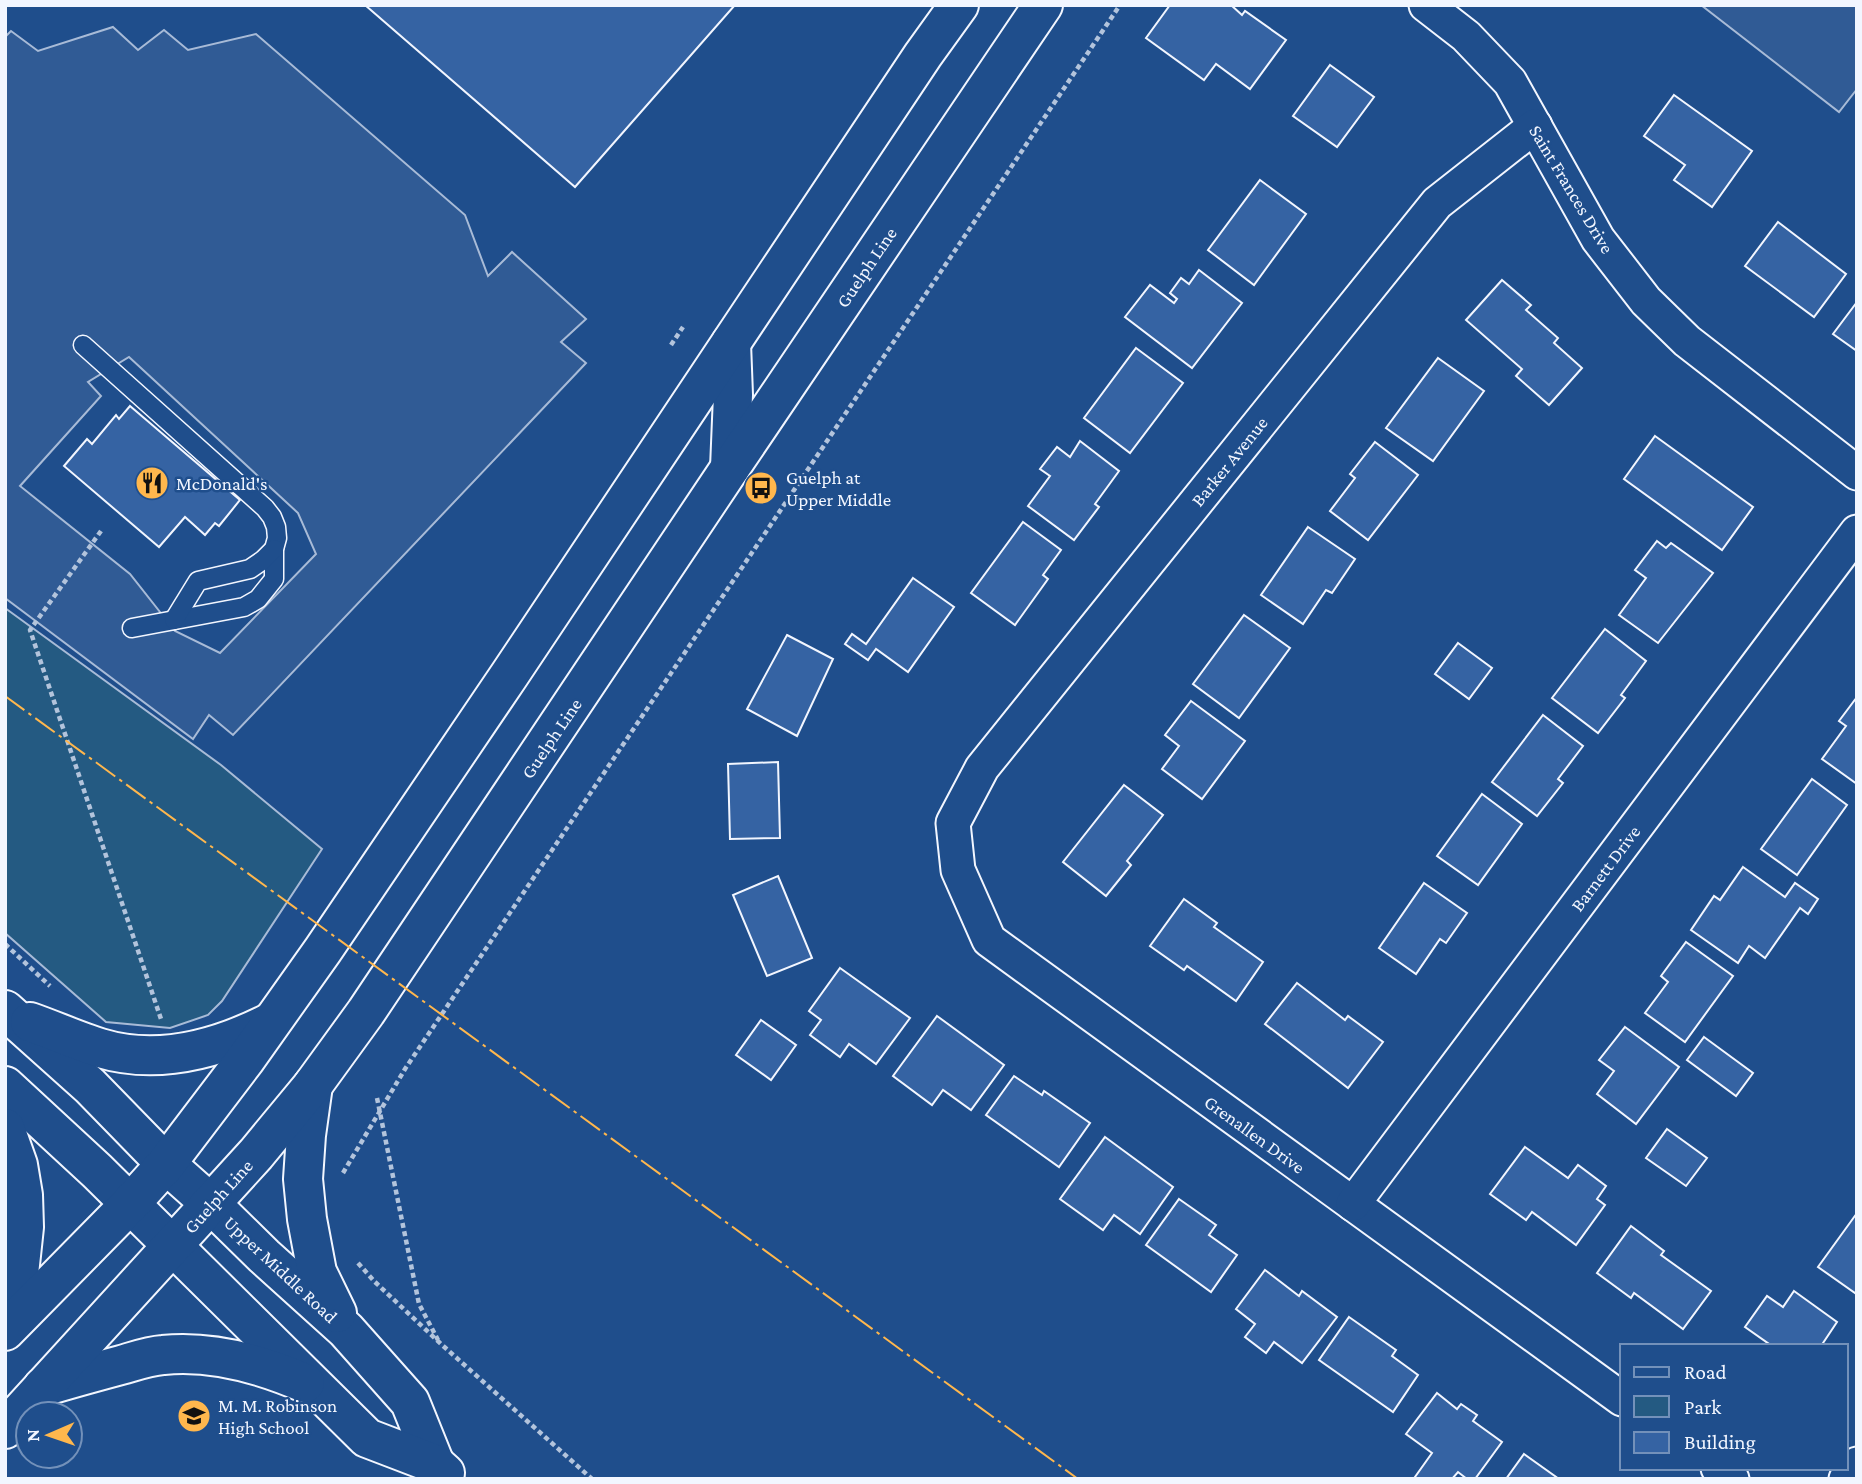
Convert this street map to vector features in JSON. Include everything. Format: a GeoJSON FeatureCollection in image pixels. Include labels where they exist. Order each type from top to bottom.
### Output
{"type":"FeatureCollection","features":[{"type":"Feature","properties":{"kind":"main road"},"geometry":{"type":"LineString","coordinates":[[5,1331],[166,1164],[246,1060],[449,765],[959,5]]}},
{"type":"Feature","properties":{"kind":"main road","name":"Guelph Line"},"geometry":{"type":"LineString","coordinates":[[5,1429],[256,1154],[313,1085],[381,990],[1043,5]]}},
{"type":"Feature","properties":{"kind":"main road"},"geometry":{"type":"LineString","coordinates":[[730,343],[733,396],[730,468]]}},
{"type":"Feature","properties":{"kind":"main road"},"geometry":{"type":"LineString","coordinates":[[8,1012],[99,1048],[144,1056],[197,1050],[240,1038],[271,1022]]}},
{"type":"Feature","properties":{"kind":"main road","name":"Upper Middle Road"},"geometry":{"type":"LineString","coordinates":[[8,1012],[90,1086],[166,1164],[346,1331],[410,1402],[444,1471]]}},
{"type":"Feature","properties":{"kind":"main road"},"geometry":{"type":"LineString","coordinates":[[313,1085],[303,1179],[307,1219],[317,1272],[346,1331]]}},
{"type":"Feature","properties":{"kind":"main road","name":"Upper Middle Road"},"geometry":{"type":"LineString","coordinates":[[5,1086],[97,1171],[367,1438],[444,1471]]}},
{"type":"Feature","properties":{"kind":"main road"},"geometry":{"type":"LineString","coordinates":[[5,1128],[18,1165],[24,1227],[19,1274],[5,1322]]}},
{"type":"Feature","properties":{"kind":"main road"},"geometry":{"type":"LineString","coordinates":[[43,1387],[138,1360],[184,1354],[221,1357],[282,1373],[315,1388]]}},
{"type":"Feature","properties":{"kind":"street","name":"Saint Frances Drive"},"geometry":{"type":"LineString","coordinates":[[1426,5],[1466,36],[1510,82],[1598,239],[1646,301],[1688,341],[1857,472]]}},
{"type":"Feature","properties":{"kind":"street","name":"Barker Avenue"},"geometry":{"type":"LineString","coordinates":[[953,823],[982,768],[1437,204],[1535,126]]}},
{"type":"Feature","properties":{"kind":"street","name":"Barnett Drive"},"geometry":{"type":"LineString","coordinates":[[1353,1205],[1857,532]]}},
{"type":"Feature","properties":{"kind":"street","name":"Grenallen Drive"},"geometry":{"type":"LineString","coordinates":[[953,823],[958,870],[989,940],[1620,1398]]}},
{"type":"Feature","properties":{"kind":"street"},"geometry":{"type":"LineString","coordinates":[[1846,1479],[1857,1464]]}},
{"type":"Feature","properties":{"kind":"lane"},"geometry":{"type":"LineString","coordinates":[[83,345],[265,508],[276,527],[274,579],[258,599],[244,607],[132,628]]}},
{"type":"Feature","properties":{"kind":"lane"},"geometry":{"type":"LineString","coordinates":[[174,620],[198,581],[250,569],[274,549]]}},
{"type":"Feature","properties":{"kind":"path"},"geometry":{"type":"LineString","coordinates":[[338,1182],[405,1069],[1120,5]]}},
{"type":"Feature","properties":{"kind":"path"},"geometry":{"type":"LineString","coordinates":[[671,345],[682,327]]}},
{"type":"Feature","properties":{"kind":"path"},"geometry":{"type":"LineString","coordinates":[[101,531],[30,630],[162,1023]]}},
{"type":"Feature","properties":{"kind":"path"},"geometry":{"type":"LineString","coordinates":[[377,1098],[419,1304],[441,1344]]}},
{"type":"Feature","properties":{"kind":"path"},"geometry":{"type":"LineString","coordinates":[[354,1258],[374,1282],[592,1479]]}},
{"type":"Feature","properties":{"kind":"green space"},"geometry":{"type":"Polygon","coordinates":[[[5,608],[221,765],[322,849],[222,1001],[208,1015],[170,1028],[106,1022],[5,933],[5,608]]]}},
{"type":"Feature","properties":{"kind":"shaded area"},"geometry":{"type":"Polygon","coordinates":[[[1701,5],[1857,5],[1857,89],[1839,112],[1701,5]]]}},
{"type":"Feature","properties":{"kind":"shaded area"},"geometry":{"type":"Polygon","coordinates":[[[113,27],[138,50],[164,30],[188,50],[256,34],[465,215],[488,276],[512,252],[586,319],[561,342],[586,363],[233,735],[209,715],[193,739],[5,598],[5,37],[11,31],[38,51],[113,27]],[[129,357],[88,382],[101,396],[20,486],[130,574],[175,631],[220,653],[316,554],[298,513],[129,357]]]}},
{"type":"Feature","properties":{"kind":"building"},"geometry":{"type":"Polygon","coordinates":[[[365,5],[735,5],[575,187],[365,5]]]}},
{"type":"Feature","properties":{"kind":"building"},"geometry":{"type":"Polygon","coordinates":[[[1170,5],[1231,5],[1242,15],[1245,11],[1286,40],[1250,89],[1216,64],[1204,80],[1146,38],[1170,5]]]}},
{"type":"Feature","properties":{"kind":"building"},"geometry":{"type":"Polygon","coordinates":[[[1330,65],[1374,97],[1337,147],[1293,116],[1330,65]]]}},
{"type":"Feature","properties":{"kind":"building"},"geometry":{"type":"Polygon","coordinates":[[[1674,95],[1752,151],[1712,207],[1674,180],[1685,165],[1644,136],[1674,95]]]}},
{"type":"Feature","properties":{"kind":"building"},"geometry":{"type":"Polygon","coordinates":[[[1260,180],[1306,214],[1254,285],[1208,250],[1260,180]]]}},
{"type":"Feature","properties":{"kind":"building"},"geometry":{"type":"Polygon","coordinates":[[[1778,222],[1846,274],[1814,317],[1745,266],[1778,222]]]}},
{"type":"Feature","properties":{"kind":"building"},"geometry":{"type":"Polygon","coordinates":[[[1199,270],[1242,303],[1192,368],[1125,317],[1150,285],[1174,303],[1177,299],[1170,293],[1181,278],[1189,284],[1199,270]]]}},
{"type":"Feature","properties":{"kind":"building"},"geometry":{"type":"Polygon","coordinates":[[[1502,280],[1531,305],[1526,310],[1558,338],[1554,343],[1582,368],[1549,405],[1516,376],[1522,369],[1466,320],[1502,280]]]}},
{"type":"Feature","properties":{"kind":"building"},"geometry":{"type":"Polygon","coordinates":[[[1857,302],[1857,351],[1833,334],[1857,302]]]}},
{"type":"Feature","properties":{"kind":"building"},"geometry":{"type":"Polygon","coordinates":[[[1136,348],[1183,383],[1130,453],[1084,418],[1136,348]]]}},
{"type":"Feature","properties":{"kind":"building"},"geometry":{"type":"Polygon","coordinates":[[[1438,358],[1484,391],[1433,461],[1386,428],[1438,358]]]}},
{"type":"Feature","properties":{"kind":"building","name":"McDonald's"},"geometry":{"type":"Polygon","coordinates":[[[130,406],[240,500],[219,526],[215,523],[205,535],[185,517],[159,547],[64,466],[87,439],[92,444],[116,415],[119,419],[130,406]]]}},
{"type":"Feature","properties":{"kind":"building"},"geometry":{"type":"Polygon","coordinates":[[[1655,436],[1753,507],[1722,550],[1624,479],[1655,436]]]}},
{"type":"Feature","properties":{"kind":"building"},"geometry":{"type":"Polygon","coordinates":[[[1080,441],[1119,471],[1095,504],[1099,507],[1074,540],[1028,506],[1050,476],[1040,469],[1057,447],[1070,457],[1080,441]]]}},
{"type":"Feature","properties":{"kind":"building"},"geometry":{"type":"Polygon","coordinates":[[[1375,442],[1418,475],[1368,540],[1330,511],[1355,478],[1350,474],[1375,442]]]}},
{"type":"Feature","properties":{"kind":"building"},"geometry":{"type":"Polygon","coordinates":[[[1023,522],[1061,550],[1043,575],[1048,579],[1015,625],[971,593],[1023,522]]]}},
{"type":"Feature","properties":{"kind":"building"},"geometry":{"type":"Polygon","coordinates":[[[1308,527],[1355,559],[1332,593],[1326,590],[1303,624],[1261,595],[1308,527]]]}},
{"type":"Feature","properties":{"kind":"building"},"geometry":{"type":"Polygon","coordinates":[[[1657,541],[1666,548],[1671,543],[1713,573],[1658,643],[1619,615],[1646,578],[1635,570],[1657,541]]]}},
{"type":"Feature","properties":{"kind":"building"},"geometry":{"type":"Polygon","coordinates":[[[913,578],[954,607],[908,672],[876,649],[868,660],[845,644],[852,634],[866,644],[913,578]]]}},
{"type":"Feature","properties":{"kind":"building"},"geometry":{"type":"Polygon","coordinates":[[[1244,615],[1290,648],[1239,718],[1193,684],[1244,615]]]}},
{"type":"Feature","properties":{"kind":"building"},"geometry":{"type":"Polygon","coordinates":[[[1605,629],[1646,661],[1621,695],[1625,698],[1598,733],[1552,698],[1605,629]]]}},
{"type":"Feature","properties":{"kind":"building"},"geometry":{"type":"Polygon","coordinates":[[[787,635],[833,659],[797,736],[747,709],[787,635]]]}},
{"type":"Feature","properties":{"kind":"building"},"geometry":{"type":"Polygon","coordinates":[[[1458,643],[1492,668],[1469,699],[1435,674],[1458,643]]]}},
{"type":"Feature","properties":{"kind":"building"},"geometry":{"type":"Polygon","coordinates":[[[1857,697],[1857,784],[1822,759],[1846,726],[1839,721],[1857,697]]]}},
{"type":"Feature","properties":{"kind":"building"},"geometry":{"type":"Polygon","coordinates":[[[1191,701],[1245,741],[1202,799],[1162,769],[1179,746],[1165,735],[1191,701]]]}},
{"type":"Feature","properties":{"kind":"building"},"geometry":{"type":"Polygon","coordinates":[[[1543,715],[1583,746],[1558,779],[1563,783],[1537,816],[1492,782],[1543,715]]]}},
{"type":"Feature","properties":{"kind":"building"},"geometry":{"type":"Polygon","coordinates":[[[778,762],[780,838],[730,839],[728,764],[778,762]]]}},
{"type":"Feature","properties":{"kind":"building"},"geometry":{"type":"Polygon","coordinates":[[[1812,779],[1847,805],[1797,875],[1761,849],[1812,779]]]}},
{"type":"Feature","properties":{"kind":"building"},"geometry":{"type":"Polygon","coordinates":[[[1124,785],[1163,815],[1127,861],[1131,865],[1106,896],[1063,862],[1124,785]]]}},
{"type":"Feature","properties":{"kind":"building"},"geometry":{"type":"Polygon","coordinates":[[[1482,794],[1522,824],[1478,885],[1437,856],[1482,794]]]}},
{"type":"Feature","properties":{"kind":"building"},"geometry":{"type":"Polygon","coordinates":[[[1743,867],[1785,897],[1795,883],[1818,899],[1808,914],[1800,908],[1765,958],[1749,946],[1738,963],[1691,930],[1714,896],[1720,900],[1743,867]]]}},
{"type":"Feature","properties":{"kind":"building"},"geometry":{"type":"Polygon","coordinates":[[[778,876],[812,958],[767,976],[733,895],[778,876]]]}},
{"type":"Feature","properties":{"kind":"building"},"geometry":{"type":"Polygon","coordinates":[[[1424,883],[1467,913],[1446,943],[1440,939],[1416,974],[1379,948],[1424,883]]]}},
{"type":"Feature","properties":{"kind":"building"},"geometry":{"type":"Polygon","coordinates":[[[1184,899],[1217,923],[1214,927],[1263,962],[1236,1001],[1187,966],[1184,970],[1150,946],[1184,899]]]}},
{"type":"Feature","properties":{"kind":"building"},"geometry":{"type":"Polygon","coordinates":[[[1686,942],[1733,976],[1685,1042],[1645,1013],[1668,982],[1661,976],[1686,942]]]}},
{"type":"Feature","properties":{"kind":"building"},"geometry":{"type":"Polygon","coordinates":[[[840,968],[910,1018],[876,1064],[849,1044],[840,1057],[810,1035],[821,1020],[809,1011],[840,968]]]}},
{"type":"Feature","properties":{"kind":"building"},"geometry":{"type":"Polygon","coordinates":[[[1297,983],[1345,1020],[1348,1016],[1383,1042],[1348,1088],[1265,1024],[1297,983]]]}},
{"type":"Feature","properties":{"kind":"building"},"geometry":{"type":"Polygon","coordinates":[[[937,1016],[1004,1065],[971,1110],[943,1090],[932,1105],[893,1076],[937,1016]]]}},
{"type":"Feature","properties":{"kind":"building"},"geometry":{"type":"Polygon","coordinates":[[[761,1020],[796,1045],[771,1080],[736,1055],[761,1020]]]}},
{"type":"Feature","properties":{"kind":"building"},"geometry":{"type":"Polygon","coordinates":[[[1625,1027],[1679,1067],[1636,1124],[1597,1094],[1614,1071],[1599,1060],[1625,1027]]]}},
{"type":"Feature","properties":{"kind":"building"},"geometry":{"type":"Polygon","coordinates":[[[1704,1037],[1753,1073],[1736,1096],[1687,1060],[1704,1037]]]}},
{"type":"Feature","properties":{"kind":"building"},"geometry":{"type":"Polygon","coordinates":[[[1014,1076],[1042,1095],[1044,1091],[1090,1123],[1059,1167],[986,1115],[1014,1076]]]}},
{"type":"Feature","properties":{"kind":"building"},"geometry":{"type":"Polygon","coordinates":[[[1667,1129],[1707,1158],[1686,1186],[1646,1158],[1667,1129]]]}},
{"type":"Feature","properties":{"kind":"building"},"geometry":{"type":"Polygon","coordinates":[[[1105,1137],[1173,1187],[1140,1234],[1114,1215],[1103,1230],[1060,1199],[1105,1137]]]}},
{"type":"Feature","properties":{"kind":"building"},"geometry":{"type":"Polygon","coordinates":[[[1525,1147],[1568,1178],[1578,1165],[1606,1186],[1597,1199],[1605,1205],[1576,1245],[1532,1212],[1526,1220],[1490,1194],[1525,1147]]]}},
{"type":"Feature","properties":{"kind":"building"},"geometry":{"type":"Polygon","coordinates":[[[1179,1199],[1216,1225],[1209,1235],[1237,1255],[1211,1292],[1146,1245],[1179,1199]]]}},
{"type":"Feature","properties":{"kind":"building"},"geometry":{"type":"Polygon","coordinates":[[[1857,1213],[1857,1290],[1855,1293],[1818,1267],[1857,1213]]]}},
{"type":"Feature","properties":{"kind":"building"},"geometry":{"type":"Polygon","coordinates":[[[1631,1226],[1664,1251],[1661,1255],[1711,1291],[1683,1329],[1634,1293],[1631,1298],[1597,1273],[1631,1226]]]}},
{"type":"Feature","properties":{"kind":"building"},"geometry":{"type":"Polygon","coordinates":[[[1265,1270],[1299,1296],[1302,1291],[1337,1317],[1302,1363],[1274,1342],[1266,1353],[1245,1337],[1255,1324],[1236,1309],[1265,1270]]]}},
{"type":"Feature","properties":{"kind":"building"},"geometry":{"type":"Polygon","coordinates":[[[1794,1291],[1837,1322],[1822,1344],[1769,1344],[1745,1327],[1767,1296],[1783,1307],[1794,1291]]]}},
{"type":"Feature","properties":{"kind":"building"},"geometry":{"type":"Polygon","coordinates":[[[1349,1317],[1396,1350],[1392,1356],[1418,1375],[1393,1412],[1319,1360],[1349,1317]]]}},
{"type":"Feature","properties":{"kind":"building"},"geometry":{"type":"Polygon","coordinates":[[[1437,1393],[1457,1409],[1461,1404],[1477,1415],[1473,1421],[1502,1442],[1475,1479],[1467,1479],[1458,1472],[1452,1479],[1415,1477],[1432,1453],[1406,1434],[1437,1393]]]}},
{"type":"Feature","properties":{"kind":"building"},"geometry":{"type":"Polygon","coordinates":[[[1524,1454],[1559,1479],[1506,1479],[1524,1454]]]}},
{"type":"Feature","properties":{"kind":"power"},"geometry":{"type":"LineString","coordinates":[[5,696],[1078,1479]]}},
{"type":"Feature","properties":{"kind":"place","name":"McDonald's"},"geometry":{"type":"Point","coordinates":[152,483]}},
{"type":"Feature","properties":{"kind":"place","name":"Guelph at Upper Middle"},"geometry":{"type":"Point","coordinates":[761,488]}},
{"type":"Feature","properties":{"kind":"place","name":"M. M. Robinson High School"},"geometry":{"type":"Point","coordinates":[194,1416]}}]}
